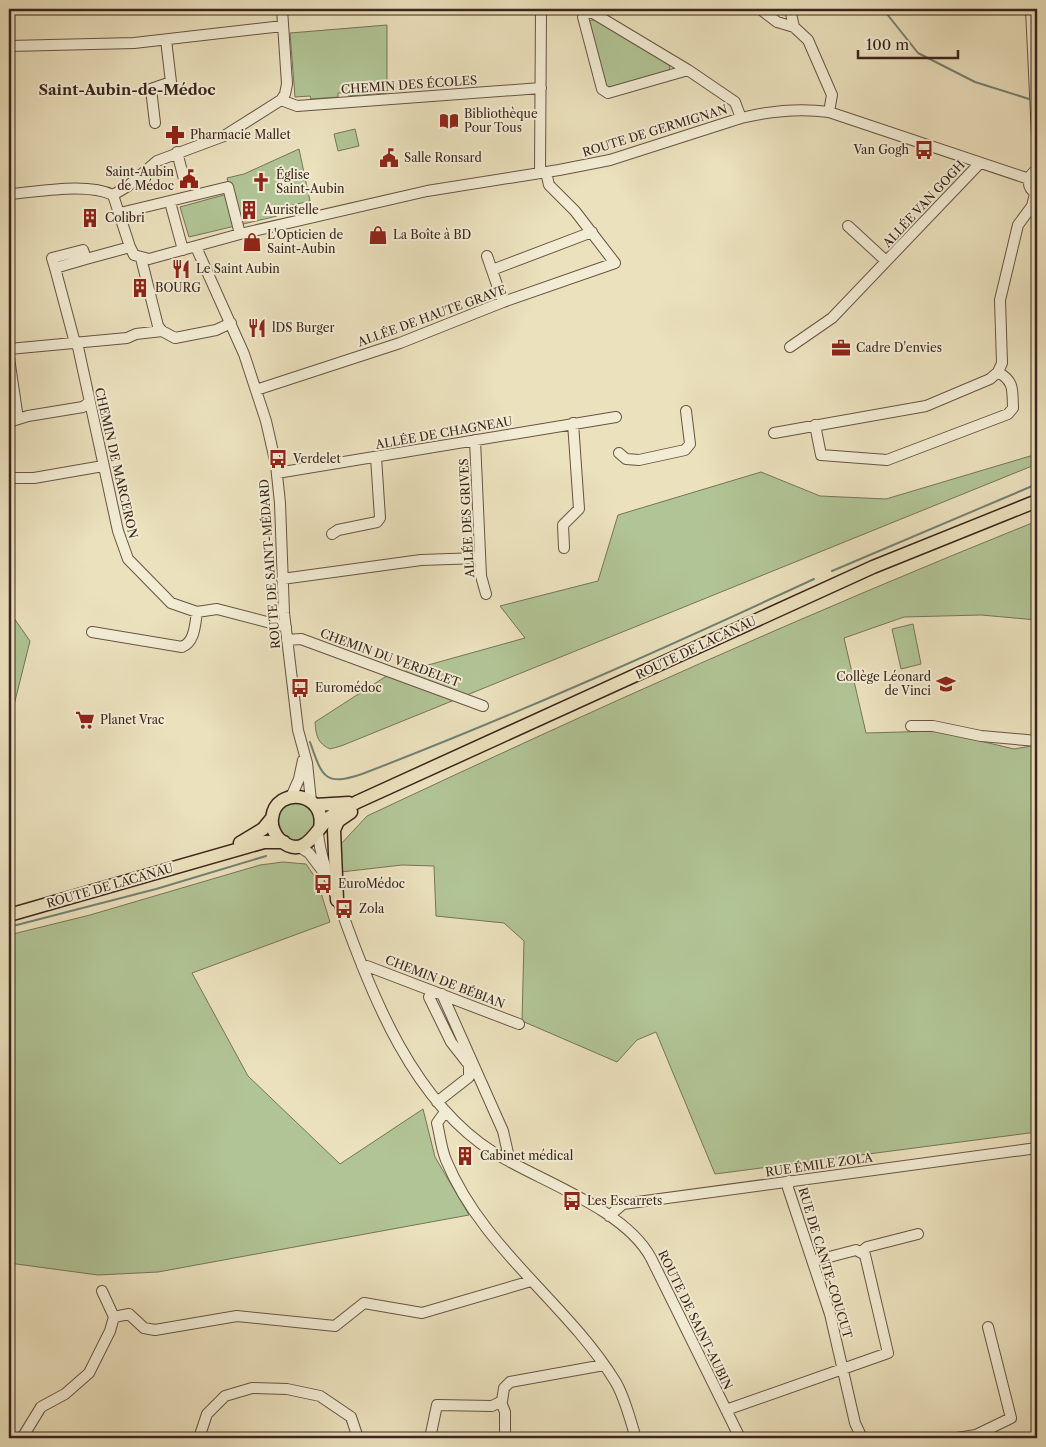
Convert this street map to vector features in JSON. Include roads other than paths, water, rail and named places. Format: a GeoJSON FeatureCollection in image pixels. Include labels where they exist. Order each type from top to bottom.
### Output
{"type":"FeatureCollection","features":[{"type":"Feature","properties":{"kind":"main road","name":"ROUTE DE LACANAU"},"geometry":{"type":"LineString","coordinates":[[9,915],[264,842],[284,842],[298,846],[311,841],[331,815],[357,802],[873,567],[1037,501]]}},
{"type":"Feature","properties":{"kind":"main road"},"geometry":{"type":"LineString","coordinates":[[337,900],[334,836],[338,821],[414,777]]}},
{"type":"Feature","properties":{"kind":"main road","name":"ROUTE DE LACANAU"},"geometry":{"type":"LineString","coordinates":[[210,857],[254,836],[272,818],[281,802],[291,797],[301,797],[313,803],[357,802]]}},
{"type":"Feature","properties":{"kind":"main road"},"geometry":{"type":"LineString","coordinates":[[313,803],[321,816],[319,830]]}},
{"type":"Feature","properties":{"kind":"main road"},"geometry":{"type":"LineString","coordinates":[[272,818],[275,833],[284,842]]}},
{"type":"Feature","properties":{"kind":"street"},"geometry":{"type":"LineString","coordinates":[[113,195],[128,186],[156,161],[224,136],[281,100],[285,94],[287,84],[282,9]]}},
{"type":"Feature","properties":{"kind":"street"},"geometry":{"type":"LineString","coordinates":[[492,270],[592,232],[575,211],[549,185],[543,173],[541,9]]}},
{"type":"Feature","properties":{"kind":"street"},"geometry":{"type":"LineString","coordinates":[[760,9],[777,22],[794,27],[808,40],[832,94],[829,112]]}},
{"type":"Feature","properties":{"kind":"street"},"geometry":{"type":"LineString","coordinates":[[790,9],[794,27]]}},
{"type":"Feature","properties":{"kind":"street"},"geometry":{"type":"LineString","coordinates":[[1031,9],[1037,136]]}},
{"type":"Feature","properties":{"kind":"street"},"geometry":{"type":"LineString","coordinates":[[688,70],[608,93],[602,89],[583,17],[586,13],[593,13],[688,70],[735,102],[741,118]]}},
{"type":"Feature","properties":{"kind":"street"},"geometry":{"type":"LineString","coordinates":[[9,46],[134,43],[283,26]]}},
{"type":"Feature","properties":{"kind":"street"},"geometry":{"type":"LineString","coordinates":[[155,123],[151,90],[171,82],[166,40]]}},
{"type":"Feature","properties":{"kind":"street","name":"CHEMIN DES ÉCOLES"},"geometry":{"type":"LineString","coordinates":[[281,100],[297,106],[541,88]]}},
{"type":"Feature","properties":{"kind":"street","name":"ROUTE DE GERMIGNAN"},"geometry":{"type":"LineString","coordinates":[[196,247],[240,234],[427,191],[543,173],[610,160],[741,118],[778,111],[829,112],[1029,179]]}},
{"type":"Feature","properties":{"kind":"street"},"geometry":{"type":"LineString","coordinates":[[177,152],[188,197]]}},
{"type":"Feature","properties":{"kind":"street","name":"ALLÉE VAN GOGH"},"geometry":{"type":"LineString","coordinates":[[790,347],[832,318],[980,163]]}},
{"type":"Feature","properties":{"kind":"street"},"geometry":{"type":"LineString","coordinates":[[774,433],[926,406],[990,379],[998,372],[1002,363],[1000,300],[1018,225],[1032,206],[1036,194],[1029,188],[1029,179],[1037,170]]}},
{"type":"Feature","properties":{"kind":"street"},"geometry":{"type":"LineString","coordinates":[[120,213],[228,188],[240,234]]}},
{"type":"Feature","properties":{"kind":"street"},"geometry":{"type":"LineString","coordinates":[[9,194],[100,189],[113,195],[130,248],[134,254],[141,258],[149,259],[196,247]]}},
{"type":"Feature","properties":{"kind":"street"},"geometry":{"type":"LineString","coordinates":[[170,202],[183,250]]}},
{"type":"Feature","properties":{"kind":"street","name":"ALLÉE VAN GOGH"},"geometry":{"type":"LineString","coordinates":[[848,226],[886,262]]}},
{"type":"Feature","properties":{"kind":"street","name":"ALLÉE DE HAUTE GRAVE"},"geometry":{"type":"LineString","coordinates":[[256,390],[400,343],[503,302],[615,263],[592,232]]}},
{"type":"Feature","properties":{"kind":"street","name":"ROUTE DE SAINT-MÉDARD"},"geometry":{"type":"LineString","coordinates":[[196,247],[231,323],[256,390],[266,421],[277,473],[287,640],[303,752],[313,803]]}},
{"type":"Feature","properties":{"kind":"street","name":"CHEMIN DE MARCERON"},"geometry":{"type":"LineString","coordinates":[[130,248],[55,268],[75,343],[78,347],[118,531],[128,559],[171,603],[198,612],[217,610],[286,627]]}},
{"type":"Feature","properties":{"kind":"street"},"geometry":{"type":"LineString","coordinates":[[487,256],[503,302]]}},
{"type":"Feature","properties":{"kind":"street"},"geometry":{"type":"LineString","coordinates":[[141,258],[158,326],[162,331],[175,338],[216,330],[231,323]]}},
{"type":"Feature","properties":{"kind":"street"},"geometry":{"type":"LineString","coordinates":[[9,350],[127,338],[136,334],[162,331]]}},
{"type":"Feature","properties":{"kind":"street"},"geometry":{"type":"LineString","coordinates":[[9,358],[13,420],[83,407],[89,402]]}},
{"type":"Feature","properties":{"kind":"street"},"geometry":{"type":"LineString","coordinates":[[815,425],[821,455],[887,460],[1008,414],[1013,408],[1012,386],[1009,379],[998,372]]}},
{"type":"Feature","properties":{"kind":"street"},"geometry":{"type":"LineString","coordinates":[[619,454],[626,459],[639,460],[685,450],[690,444],[686,411]]}},
{"type":"Feature","properties":{"kind":"street","name":"ALLÉE DE CHAGNEAU"},"geometry":{"type":"LineString","coordinates":[[277,473],[616,417]]}},
{"type":"Feature","properties":{"kind":"street"},"geometry":{"type":"LineString","coordinates":[[564,548],[563,525],[580,509],[573,423]]}},
{"type":"Feature","properties":{"kind":"street","name":"ALLÉE DES GRIVES"},"geometry":{"type":"LineString","coordinates":[[475,440],[480,576],[486,594]]}},
{"type":"Feature","properties":{"kind":"street"},"geometry":{"type":"LineString","coordinates":[[332,534],[338,530],[377,522],[380,518],[376,457]]}},
{"type":"Feature","properties":{"kind":"street"},"geometry":{"type":"LineString","coordinates":[[9,478],[34,478],[103,466]]}},
{"type":"Feature","properties":{"kind":"street"},"geometry":{"type":"LineString","coordinates":[[282,580],[421,560],[479,558]]}},
{"type":"Feature","properties":{"kind":"street"},"geometry":{"type":"LineString","coordinates":[[92,632],[182,647],[190,642],[198,612]]}},
{"type":"Feature","properties":{"kind":"street","name":"CHEMIN DU VERDELET"},"geometry":{"type":"LineString","coordinates":[[287,640],[301,640],[483,706]]}},
{"type":"Feature","properties":{"kind":"street"},"geometry":{"type":"LineString","coordinates":[[911,726],[933,726],[989,737],[1037,741]]}},
{"type":"Feature","properties":{"kind":"street","name":"ROUTE DE SAINT-MÉDARD"},"geometry":{"type":"LineString","coordinates":[[291,797],[299,779],[303,752]]}},
{"type":"Feature","properties":{"kind":"street"},"geometry":{"type":"LineString","coordinates":[[319,830],[320,847],[337,900],[362,966],[380,1006],[418,1077],[445,1112],[491,1151],[510,1162]]}},
{"type":"Feature","properties":{"kind":"street"},"geometry":{"type":"LineString","coordinates":[[298,846],[317,861],[332,884]]}},
{"type":"Feature","properties":{"kind":"street","name":"CHEMIN DE BÉBIAN"},"geometry":{"type":"LineString","coordinates":[[362,966],[519,1024]]}},
{"type":"Feature","properties":{"kind":"street"},"geometry":{"type":"LineString","coordinates":[[442,994],[503,1132],[510,1162]]}},
{"type":"Feature","properties":{"kind":"street"},"geometry":{"type":"LineString","coordinates":[[429,997],[451,1042],[468,1065],[470,1071],[469,1077],[437,1102]]}},
{"type":"Feature","properties":{"kind":"street"},"geometry":{"type":"LineString","coordinates":[[445,1112],[437,1123],[445,1158],[460,1190],[500,1246],[580,1332],[617,1383],[636,1438]]}},
{"type":"Feature","properties":{"kind":"street","name":"RUE ÉMILE ZOLA"},"geometry":{"type":"LineString","coordinates":[[608,1216],[623,1204],[1037,1148]]}},
{"type":"Feature","properties":{"kind":"street","name":"ROUTE DE SAINT-AUBIN"},"geometry":{"type":"LineString","coordinates":[[510,1162],[592,1205],[630,1232],[650,1255],[740,1438]]}},
{"type":"Feature","properties":{"kind":"street","name":"RUE DE CANTE-COUCUT"},"geometry":{"type":"LineString","coordinates":[[789,1181],[788,1188],[814,1261],[843,1367],[855,1423],[862,1438]]}},
{"type":"Feature","properties":{"kind":"street"},"geometry":{"type":"LineString","coordinates":[[861,1252],[867,1247],[918,1234]]}},
{"type":"Feature","properties":{"kind":"street"},"geometry":{"type":"LineString","coordinates":[[726,1410],[843,1367],[888,1353],[865,1255],[856,1250],[814,1261]]}},
{"type":"Feature","properties":{"kind":"street"},"geometry":{"type":"LineString","coordinates":[[114,1317],[129,1314],[144,1328],[155,1330],[237,1316],[335,1326],[364,1303],[422,1313],[531,1281]]}},
{"type":"Feature","properties":{"kind":"street"},"geometry":{"type":"LineString","coordinates":[[22,1438],[41,1407],[65,1394],[90,1373],[110,1331],[114,1317],[102,1291]]}},
{"type":"Feature","properties":{"kind":"street"},"geometry":{"type":"LineString","coordinates":[[957,1438],[976,1437],[1011,1418],[988,1327]]}},
{"type":"Feature","properties":{"kind":"street"},"geometry":{"type":"LineString","coordinates":[[505,1438],[504,1388],[510,1382],[604,1365]]}},
{"type":"Feature","properties":{"kind":"street"},"geometry":{"type":"LineString","coordinates":[[199,1438],[207,1414],[224,1396],[252,1388],[286,1389],[320,1396],[351,1417],[358,1438]]}},
{"type":"Feature","properties":{"kind":"street"},"geometry":{"type":"LineString","coordinates":[[430,1438],[437,1405],[503,1407]]}},
{"type":"Feature","properties":{"kind":"waterway"},"geometry":{"type":"LineString","coordinates":[[883,9],[918,53],[975,82],[1029,99]]}},
{"type":"Feature","properties":{"kind":"waterway"},"geometry":{"type":"LineString","coordinates":[[832,571],[1037,484]]}},
{"type":"Feature","properties":{"kind":"waterway"},"geometry":{"type":"LineString","coordinates":[[310,742],[318,763],[326,776],[332,779],[340,779],[362,774],[420,752],[590,680],[814,579]]}},
{"type":"Feature","properties":{"kind":"waterway"},"geometry":{"type":"LineString","coordinates":[[9,927],[156,889],[266,856]]}},
{"type":"Feature","properties":{"kind":"place","name":"Bibliothèque Pour Tous"},"geometry":{"type":"Point","coordinates":[449,121]}},
{"type":"Feature","properties":{"kind":"place","name":"Pharmacie Mallet"},"geometry":{"type":"Point","coordinates":[175,135]}},
{"type":"Feature","properties":{"kind":"place","name":"Van Gogh"},"geometry":{"type":"Point","coordinates":[924,150]}},
{"type":"Feature","properties":{"kind":"place","name":"Salle Ronsard"},"geometry":{"type":"Point","coordinates":[389,158]}},
{"type":"Feature","properties":{"kind":"place","name":"Saint-Aubin de Médoc"},"geometry":{"type":"Point","coordinates":[189,179]}},
{"type":"Feature","properties":{"kind":"place","name":"Église Saint-Aubin"},"geometry":{"type":"Point","coordinates":[261,182]}},
{"type":"Feature","properties":{"kind":"place","name":"Auristelle"},"geometry":{"type":"Point","coordinates":[249,210]}},
{"type":"Feature","properties":{"kind":"place","name":"Colibri"},"geometry":{"type":"Point","coordinates":[90,218]}},
{"type":"Feature","properties":{"kind":"place","name":"La Boîte à BD"},"geometry":{"type":"Point","coordinates":[378,235]}},
{"type":"Feature","properties":{"kind":"place","name":"L'Opticien de Saint-Aubin"},"geometry":{"type":"Point","coordinates":[252,242]}},
{"type":"Feature","properties":{"kind":"place","name":"Le Saint Aubin"},"geometry":{"type":"Point","coordinates":[181,269]}},
{"type":"Feature","properties":{"kind":"place","name":"BOURG"},"geometry":{"type":"Point","coordinates":[140,288]}},
{"type":"Feature","properties":{"kind":"place","name":"lDS Burger"},"geometry":{"type":"Point","coordinates":[257,328]}},
{"type":"Feature","properties":{"kind":"place","name":"Cadre D'envies"},"geometry":{"type":"Point","coordinates":[841,348]}},
{"type":"Feature","properties":{"kind":"place","name":"Verdelet"},"geometry":{"type":"Point","coordinates":[278,459]}},
{"type":"Feature","properties":{"kind":"place","name":"Collège Léonard de Vinci"},"geometry":{"type":"Point","coordinates":[946,684]}},
{"type":"Feature","properties":{"kind":"place","name":"Euromédoc"},"geometry":{"type":"Point","coordinates":[300,688]}},
{"type":"Feature","properties":{"kind":"place","name":"Planet Vrac"},"geometry":{"type":"Point","coordinates":[85,720]}},
{"type":"Feature","properties":{"kind":"place","name":"EuroMédoc"},"geometry":{"type":"Point","coordinates":[323,884]}},
{"type":"Feature","properties":{"kind":"place","name":"Zola"},"geometry":{"type":"Point","coordinates":[344,909]}},
{"type":"Feature","properties":{"kind":"place","name":"Cabinet médical"},"geometry":{"type":"Point","coordinates":[465,1156]}},
{"type":"Feature","properties":{"kind":"place","name":"Les Escarrets"},"geometry":{"type":"Point","coordinates":[572,1201]}},
{"type":"Feature","properties":{"kind":"district","name":"Saint-Aubin-de-Médoc"},"geometry":{"type":"Point","coordinates":[127,90]}}]}
